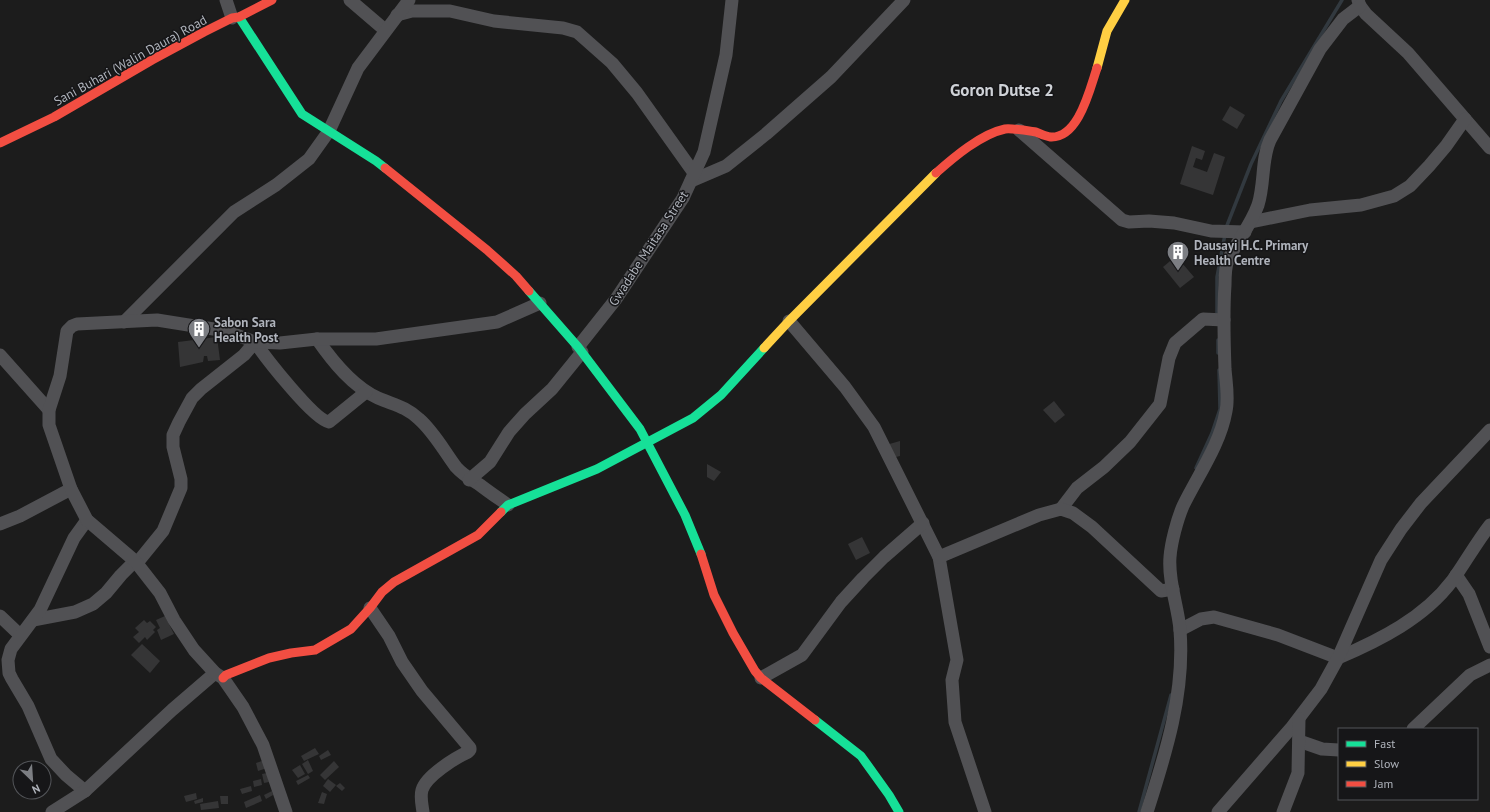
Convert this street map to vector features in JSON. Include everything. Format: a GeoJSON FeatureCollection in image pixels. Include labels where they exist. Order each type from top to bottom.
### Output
{"type":"FeatureCollection","features":[{"type":"Feature","properties":{"kind":"street"},"geometry":{"type":"LineString","coordinates":[[226,0],[236,18],[302,114],[376,162],[487,250],[516,276],[580,349],[640,429],[648,443],[686,514],[700,550],[714,595],[733,633],[756,671],[761,678],[861,756],[889,795],[899,812]]}},
{"type":"Feature","properties":{"kind":"street","name":"Sani Buhari (Walin Daura) Road"},"geometry":{"type":"LineString","coordinates":[[0,143],[54,117],[152,60],[272,0]]}},
{"type":"Feature","properties":{"kind":"street"},"geometry":{"type":"LineString","coordinates":[[350,0],[385,30]]}},
{"type":"Feature","properties":{"kind":"street"},"geometry":{"type":"LineString","coordinates":[[124,322],[234,212],[276,186],[309,159],[330,131],[358,68],[409,0]]}},
{"type":"Feature","properties":{"kind":"street","name":"Gwadabe Maitasa Street"},"geometry":{"type":"LineString","coordinates":[[469,480],[490,462],[509,432],[525,414],[552,389],[616,299],[683,198],[704,152],[726,55],[732,0]]}},
{"type":"Feature","properties":{"kind":"street"},"geometry":{"type":"LineString","coordinates":[[397,15],[412,11],[450,11],[494,21],[563,28],[578,32],[612,62],[637,93],[693,177],[726,166],[766,134],[831,77],[904,0]]}},
{"type":"Feature","properties":{"kind":"street"},"geometry":{"type":"LineString","coordinates":[[52,812],[85,791],[172,710],[219,676],[226,675],[269,658],[315,650],[351,629],[382,592],[394,582],[478,535],[508,505],[597,469],[694,418],[721,395],[789,322],[937,172],[978,140],[1006,129],[1034,132],[1051,137],[1063,134],[1073,126],[1080,116],[1098,65],[1107,31],[1125,0]]}},
{"type":"Feature","properties":{"kind":"street"},"geometry":{"type":"LineString","coordinates":[[1147,812],[1169,739],[1180,680],[1180,630],[1167,590],[1174,535],[1182,508],[1213,449],[1222,428],[1227,409],[1224,320],[1227,262],[1248,227],[1258,204],[1263,184],[1265,151],[1270,140],[1320,49],[1343,19],[1359,3],[1366,14],[1408,52],[1490,148]]}},
{"type":"Feature","properties":{"kind":"street"},"geometry":{"type":"LineString","coordinates":[[1018,130],[1122,220],[1129,222],[1149,221],[1174,223],[1211,231],[1248,227],[1310,210],[1361,205],[1394,196],[1410,186],[1429,166],[1446,146],[1465,119]]}},
{"type":"Feature","properties":{"kind":"street"},"geometry":{"type":"LineString","coordinates":[[286,812],[263,745],[243,707],[219,676],[194,650],[174,620],[160,593],[136,562],[87,520],[71,489],[48,425],[50,410],[60,376],[67,331],[72,326],[78,324],[157,320],[226,331],[255,342],[280,343],[318,339],[376,340],[497,322],[540,303]]}},
{"type":"Feature","properties":{"kind":"street"},"geometry":{"type":"LineString","coordinates":[[1062,509],[1077,488],[1104,467],[1130,442],[1160,404],[1169,358],[1175,343],[1203,319],[1224,320]]}},
{"type":"Feature","properties":{"kind":"street"},"geometry":{"type":"LineString","coordinates":[[789,322],[845,387],[874,427],[939,557],[957,660],[952,680],[955,722],[985,812]]}},
{"type":"Feature","properties":{"kind":"street"},"geometry":{"type":"LineString","coordinates":[[318,339],[351,380],[366,392],[378,398],[402,406],[419,419],[440,443],[457,468],[469,480],[478,484],[508,505]]}},
{"type":"Feature","properties":{"kind":"street"},"geometry":{"type":"LineString","coordinates":[[255,342],[272,366],[308,406],[325,421],[329,422],[366,392]]}},
{"type":"Feature","properties":{"kind":"street"},"geometry":{"type":"LineString","coordinates":[[33,620],[75,612],[93,604],[106,593],[121,575],[136,562],[163,531],[181,488],[181,479],[173,447],[173,434],[192,398],[201,389],[244,355],[255,342]]}},
{"type":"Feature","properties":{"kind":"street"},"geometry":{"type":"LineString","coordinates":[[0,355],[50,410]]}},
{"type":"Feature","properties":{"kind":"street"},"geometry":{"type":"LineString","coordinates":[[1218,812],[1299,719],[1321,689],[1338,658],[1381,560],[1401,529],[1421,503],[1490,430]]}},
{"type":"Feature","properties":{"kind":"street"},"geometry":{"type":"LineString","coordinates":[[0,524],[20,516],[71,489]]}},
{"type":"Feature","properties":{"kind":"street"},"geometry":{"type":"LineString","coordinates":[[939,557],[1039,515],[1062,509],[1073,513],[1092,527],[1167,590]]}},
{"type":"Feature","properties":{"kind":"street"},"geometry":{"type":"LineString","coordinates":[[85,791],[61,771],[51,759],[43,742],[38,726],[9,673],[8,660],[11,649],[40,610],[74,538],[87,520]]}},
{"type":"Feature","properties":{"kind":"street"},"geometry":{"type":"LineString","coordinates":[[761,678],[802,654],[841,602],[863,578],[884,557],[923,523]]}},
{"type":"Feature","properties":{"kind":"street"},"geometry":{"type":"LineString","coordinates":[[1180,630],[1201,619],[1214,617],[1278,635],[1338,658],[1365,646],[1405,624],[1427,607],[1451,582],[1490,525]]}},
{"type":"Feature","properties":{"kind":"street"},"geometry":{"type":"LineString","coordinates":[[1456,575],[1469,594],[1490,647]]}},
{"type":"Feature","properties":{"kind":"street"},"geometry":{"type":"LineString","coordinates":[[370,608],[389,636],[402,662],[422,691],[470,748],[468,752],[440,770],[426,782],[422,790],[421,800],[423,812]]}},
{"type":"Feature","properties":{"kind":"street"},"geometry":{"type":"LineString","coordinates":[[0,616],[20,635]]}},
{"type":"Feature","properties":{"kind":"street"},"geometry":{"type":"LineString","coordinates":[[1413,728],[1470,675],[1490,665]]}},
{"type":"Feature","properties":{"kind":"street"},"geometry":{"type":"LineString","coordinates":[[1283,812],[1298,773],[1299,719]]}},
{"type":"Feature","properties":{"kind":"street"},"geometry":{"type":"LineString","coordinates":[[1299,741],[1322,749],[1338,750]]}},
{"type":"Feature","properties":{"kind":"building"},"geometry":{"type":"Polygon","coordinates":[[[1230,106],[1245,115],[1237,129],[1222,120],[1230,106]]]}},
{"type":"Feature","properties":{"kind":"building"},"geometry":{"type":"Polygon","coordinates":[[[1192,146],[1205,151],[1202,160],[1196,158],[1193,167],[1207,172],[1214,153],[1225,157],[1213,195],[1180,184],[1192,146]]]}},
{"type":"Feature","properties":{"kind":"building","name":"Dausayi H.C. Primary Health Centre"},"geometry":{"type":"Polygon","coordinates":[[[1176,256],[1194,277],[1180,288],[1163,267],[1176,256]]]}},
{"type":"Feature","properties":{"kind":"building","name":"Sabon Sara Health Post"},"geometry":{"type":"Polygon","coordinates":[[[217,337],[220,360],[208,361],[207,356],[204,356],[203,362],[180,367],[178,342],[217,337]]]}},
{"type":"Feature","properties":{"kind":"building"},"geometry":{"type":"Polygon","coordinates":[[[1054,401],[1065,415],[1055,423],[1043,410],[1054,401]]]}},
{"type":"Feature","properties":{"kind":"building"},"geometry":{"type":"Polygon","coordinates":[[[900,441],[900,456],[892,458],[886,445],[900,441]]]}},
{"type":"Feature","properties":{"kind":"building"},"geometry":{"type":"Polygon","coordinates":[[[707,464],[721,472],[714,481],[707,477],[707,464]]]}},
{"type":"Feature","properties":{"kind":"building"},"geometry":{"type":"Polygon","coordinates":[[[862,537],[870,553],[856,560],[848,544],[862,537]]]}},
{"type":"Feature","properties":{"kind":"building"},"geometry":{"type":"Polygon","coordinates":[[[165,616],[174,634],[161,640],[157,630],[160,628],[156,620],[165,616]]]}},
{"type":"Feature","properties":{"kind":"building"},"geometry":{"type":"Polygon","coordinates":[[[144,620],[147,623],[150,621],[156,627],[153,630],[155,632],[147,640],[145,637],[139,643],[133,637],[139,632],[135,628],[144,620]]]}},
{"type":"Feature","properties":{"kind":"building"},"geometry":{"type":"Polygon","coordinates":[[[142,644],[160,661],[150,673],[131,655],[142,644]]]}},
{"type":"Feature","properties":{"kind":"building"},"geometry":{"type":"Polygon","coordinates":[[[315,748],[319,754],[304,761],[301,756],[315,748]]]}},
{"type":"Feature","properties":{"kind":"building"},"geometry":{"type":"Polygon","coordinates":[[[328,750],[331,755],[321,760],[319,756],[328,750]]]}},
{"type":"Feature","properties":{"kind":"building"},"geometry":{"type":"Polygon","coordinates":[[[265,760],[267,768],[258,771],[256,763],[265,760]]]}},
{"type":"Feature","properties":{"kind":"building"},"geometry":{"type":"Polygon","coordinates":[[[308,760],[313,771],[308,774],[302,764],[308,760]]]}},
{"type":"Feature","properties":{"kind":"building"},"geometry":{"type":"Polygon","coordinates":[[[334,761],[339,767],[325,780],[320,775],[334,761]]]}},
{"type":"Feature","properties":{"kind":"building"},"geometry":{"type":"Polygon","coordinates":[[[300,765],[305,774],[298,778],[292,770],[300,765]]]}},
{"type":"Feature","properties":{"kind":"building"},"geometry":{"type":"Polygon","coordinates":[[[267,773],[269,782],[264,783],[262,774],[267,773]]]}},
{"type":"Feature","properties":{"kind":"building"},"geometry":{"type":"Polygon","coordinates":[[[308,775],[310,778],[298,785],[296,781],[308,775]]]}},
{"type":"Feature","properties":{"kind":"building"},"geometry":{"type":"Polygon","coordinates":[[[261,779],[262,785],[254,787],[253,781],[261,779]]]}},
{"type":"Feature","properties":{"kind":"building"},"geometry":{"type":"Polygon","coordinates":[[[328,779],[336,785],[330,792],[323,786],[328,779]]]}},
{"type":"Feature","properties":{"kind":"building"},"geometry":{"type":"Polygon","coordinates":[[[340,783],[345,788],[342,791],[336,786],[340,783]]]}},
{"type":"Feature","properties":{"kind":"building"},"geometry":{"type":"Polygon","coordinates":[[[251,786],[252,791],[242,794],[240,789],[251,786]]]}},
{"type":"Feature","properties":{"kind":"building"},"geometry":{"type":"Polygon","coordinates":[[[272,791],[273,795],[266,799],[264,795],[272,791]]]}},
{"type":"Feature","properties":{"kind":"building"},"geometry":{"type":"Polygon","coordinates":[[[322,792],[327,794],[324,804],[318,803],[322,792]]]}},
{"type":"Feature","properties":{"kind":"building"},"geometry":{"type":"Polygon","coordinates":[[[196,793],[197,799],[186,802],[184,796],[196,793]]]}},
{"type":"Feature","properties":{"kind":"building"},"geometry":{"type":"Polygon","coordinates":[[[260,795],[262,801],[246,808],[244,802],[260,795]]]}},
{"type":"Feature","properties":{"kind":"building"},"geometry":{"type":"Polygon","coordinates":[[[220,796],[228,796],[228,804],[221,804],[220,796]]]}},
{"type":"Feature","properties":{"kind":"building"},"geometry":{"type":"Polygon","coordinates":[[[203,798],[203,802],[195,804],[194,801],[203,798]]]}},
{"type":"Feature","properties":{"kind":"building"},"geometry":{"type":"Polygon","coordinates":[[[218,801],[219,808],[201,810],[200,804],[218,801]]]}},
{"type":"Feature","properties":{"kind":"waterway"},"geometry":{"type":"LineString","coordinates":[[1226,228],[1251,164],[1281,101],[1342,0]]}},
{"type":"Feature","properties":{"kind":"waterway"},"geometry":{"type":"LineString","coordinates":[[1217,315],[1217,277],[1225,234]]}},
{"type":"Feature","properties":{"kind":"waterway"},"geometry":{"type":"LineString","coordinates":[[1218,340],[1218,353]]}},
{"type":"Feature","properties":{"kind":"waterway"},"geometry":{"type":"LineString","coordinates":[[1196,468],[1212,433],[1220,409],[1219,370]]}},
{"type":"Feature","properties":{"kind":"waterway"},"geometry":{"type":"LineString","coordinates":[[1139,812],[1171,695]]}},
{"type":"Feature","properties":{"kind":"traffic: fast"},"geometry":{"type":"LineString","coordinates":[[239,17],[302,114],[385,168]]}},
{"type":"Feature","properties":{"kind":"traffic: fast"},"geometry":{"type":"LineString","coordinates":[[529,291],[578,347],[640,429],[685,515],[701,554]]}},
{"type":"Feature","properties":{"kind":"traffic: fast"},"geometry":{"type":"LineString","coordinates":[[501,512],[508,505],[597,469],[693,418],[721,395],[764,348]]}},
{"type":"Feature","properties":{"kind":"traffic: fast"},"geometry":{"type":"LineString","coordinates":[[815,720],[861,756],[889,795],[899,812]]}},
{"type":"Feature","properties":{"kind":"traffic: slow"},"geometry":{"type":"LineString","coordinates":[[1097,68],[1107,31],[1125,0]]}},
{"type":"Feature","properties":{"kind":"traffic: slow"},"geometry":{"type":"LineString","coordinates":[[764,348],[936,173]]}},
{"type":"Feature","properties":{"kind":"traffic: jam"},"geometry":{"type":"LineString","coordinates":[[0,143],[54,117],[152,60],[204,32],[232,18],[239,17],[272,0]]}},
{"type":"Feature","properties":{"kind":"traffic: jam"},"geometry":{"type":"LineString","coordinates":[[936,173],[977,141],[1005,129],[1036,132],[1050,137],[1060,135],[1069,130],[1082,111],[1097,68]]}},
{"type":"Feature","properties":{"kind":"traffic: jam"},"geometry":{"type":"LineString","coordinates":[[385,168],[487,250],[516,276],[529,291]]}},
{"type":"Feature","properties":{"kind":"traffic: jam"},"geometry":{"type":"LineString","coordinates":[[223,678],[226,675],[269,658],[315,650],[351,629],[382,592],[394,582],[478,535],[501,512]]}},
{"type":"Feature","properties":{"kind":"traffic: jam"},"geometry":{"type":"LineString","coordinates":[[701,554],[714,595],[733,633],[755,671],[761,678],[815,720]]}},
{"type":"Feature","properties":{"kind":"place","name":"Dausayi H.C. Primary Health Centre"},"geometry":{"type":"Point","coordinates":[1178,272]}},
{"type":"Feature","properties":{"kind":"place","name":"Sabon Sara Health Post"},"geometry":{"type":"Point","coordinates":[199,348]}},
{"type":"Feature","properties":{"kind":"district","name":"Goron Dutse 2"},"geometry":{"type":"Point","coordinates":[1002,90]}}]}
